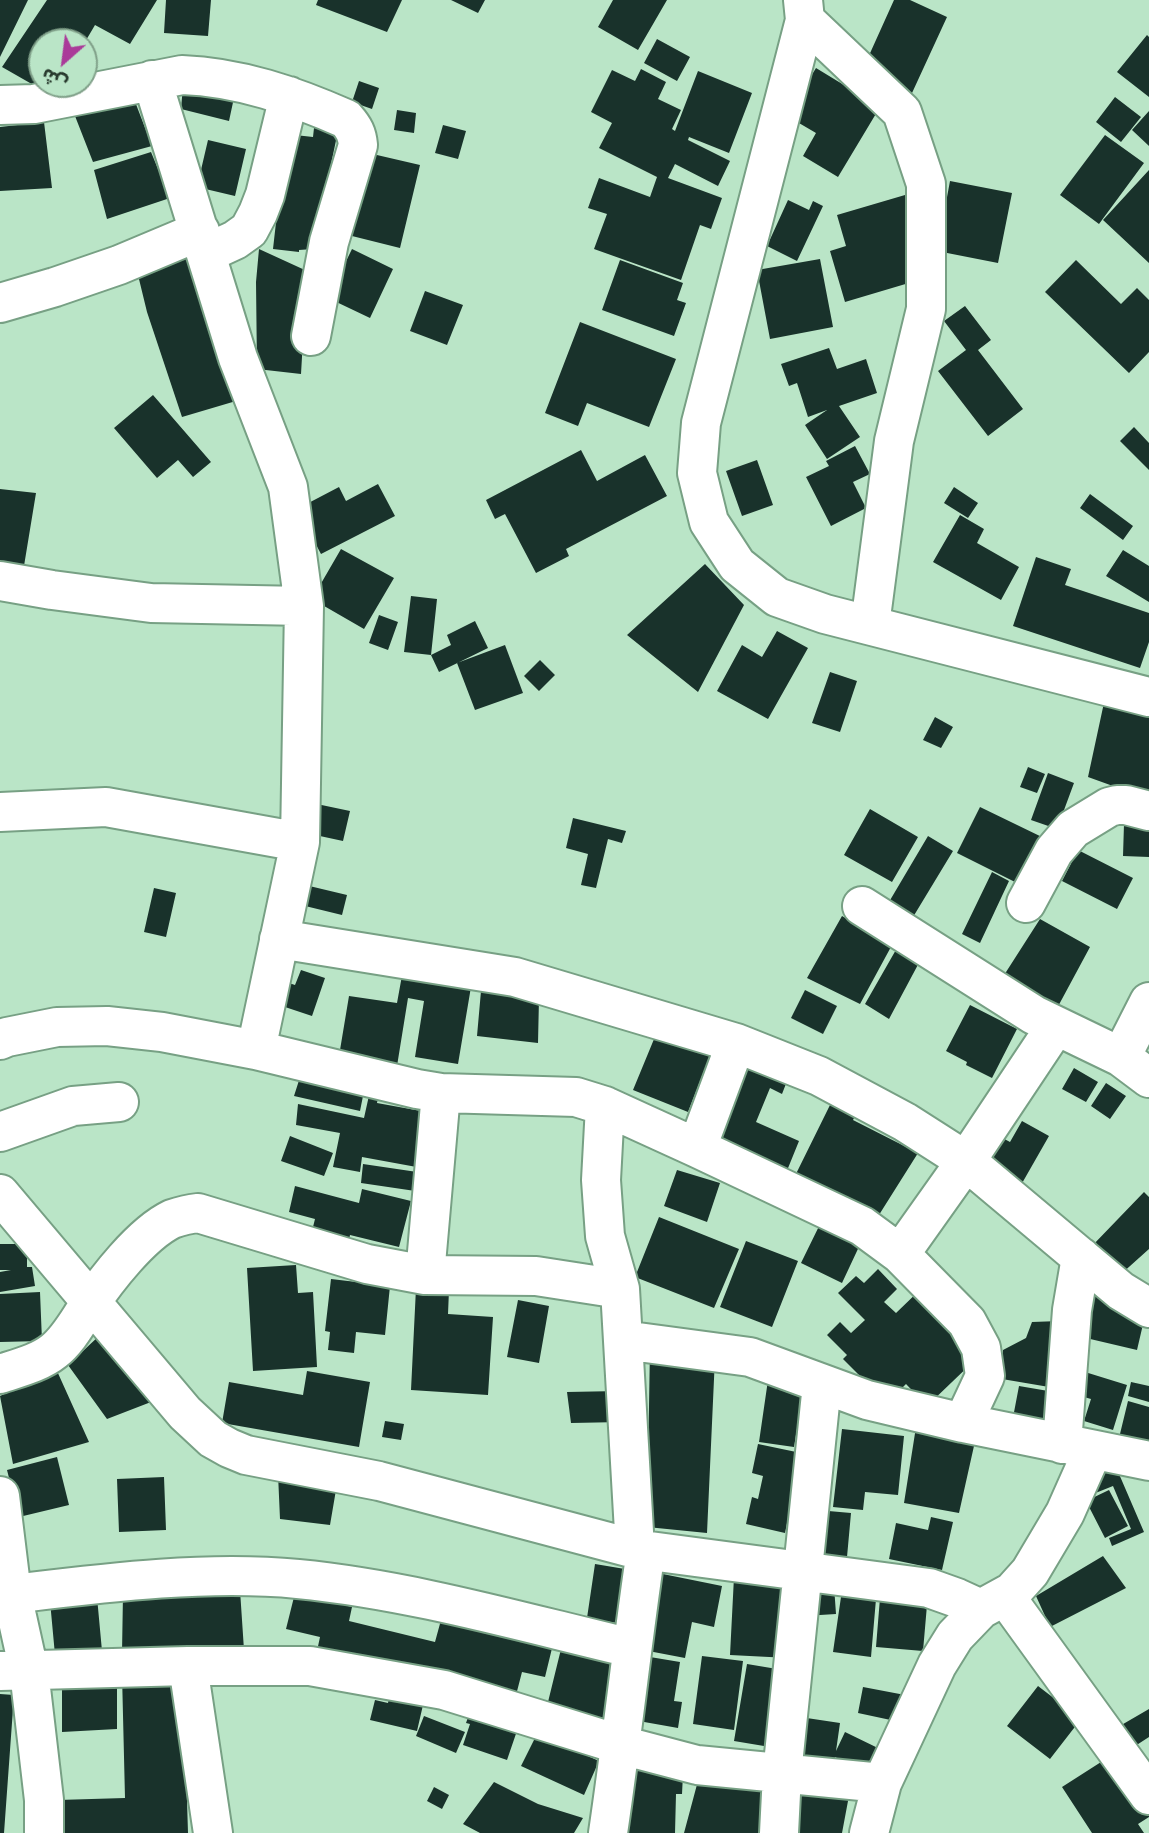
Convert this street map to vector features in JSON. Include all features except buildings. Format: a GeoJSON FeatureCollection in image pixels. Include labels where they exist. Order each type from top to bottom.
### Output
{"type":"FeatureCollection","features":[{"type":"Feature","properties":{"kind":"street"},"geometry":{"type":"LineString","coordinates":[[804,10],[902,112],[926,184],[926,309],[894,441],[870,625]]}},
{"type":"Feature","properties":{"kind":"street"},"geometry":{"type":"LineString","coordinates":[[804,10],[701,422],[697,473],[709,522],[737,565],[777,597],[825,614],[1149,697]]}},
{"type":"Feature","properties":{"kind":"street"},"geometry":{"type":"LineString","coordinates":[[0,106],[34,104],[182,75],[227,79],[289,96],[346,119],[358,135],[358,145],[329,242],[311,336]]}},
{"type":"Feature","properties":{"kind":"street"},"geometry":{"type":"LineString","coordinates":[[152,80],[238,358],[288,486],[304,607],[300,842],[256,1050]]}},
{"type":"Feature","properties":{"kind":"street"},"geometry":{"type":"LineString","coordinates":[[0,303],[119,265],[203,242],[236,240],[249,230],[265,195],[289,96]]}},
{"type":"Feature","properties":{"kind":"street"},"geometry":{"type":"LineString","coordinates":[[0,581],[151,603],[304,607]]}},
{"type":"Feature","properties":{"kind":"street"},"geometry":{"type":"LineString","coordinates":[[1026,903],[1054,851],[1073,829],[1117,805],[1149,811]]}},
{"type":"Feature","properties":{"kind":"street"},"geometry":{"type":"LineString","coordinates":[[0,812],[106,807],[300,842]]}},
{"type":"Feature","properties":{"kind":"street"},"geometry":{"type":"LineString","coordinates":[[862,906],[1034,1015],[1135,1068],[1149,1002]]}},
{"type":"Feature","properties":{"kind":"street"},"geometry":{"type":"LineString","coordinates":[[279,939],[514,977],[736,1043],[819,1076],[905,1122],[966,1161],[1121,1291],[1149,1308]]}},
{"type":"Feature","properties":{"kind":"street"},"geometry":{"type":"LineString","coordinates":[[0,1040],[57,1027],[107,1026],[162,1032],[256,1050],[441,1093],[576,1097],[605,1106],[862,1226],[900,1254],[967,1322],[981,1348],[985,1376],[964,1423]]}},
{"type":"Feature","properties":{"kind":"street"},"geometry":{"type":"LineString","coordinates":[[900,1254],[1056,1026]]}},
{"type":"Feature","properties":{"kind":"street"},"geometry":{"type":"LineString","coordinates":[[697,1147],[736,1043]]}},
{"type":"Feature","properties":{"kind":"street"},"geometry":{"type":"LineString","coordinates":[[425,1275],[441,1093]]}},
{"type":"Feature","properties":{"kind":"street"},"geometry":{"type":"LineString","coordinates":[[0,1132],[73,1106],[119,1102]]}},
{"type":"Feature","properties":{"kind":"street"},"geometry":{"type":"LineString","coordinates":[[605,1106],[600,1180],[605,1236],[620,1289],[640,1550],[621,1745],[608,1833]]}},
{"type":"Feature","properties":{"kind":"street"},"geometry":{"type":"LineString","coordinates":[[0,1194],[185,1413],[205,1433],[229,1448],[265,1460],[379,1481],[640,1550],[929,1588],[957,1598],[993,1603],[1149,1795]]}},
{"type":"Feature","properties":{"kind":"street"},"geometry":{"type":"LineString","coordinates":[[0,1374],[41,1359],[54,1351],[111,1275],[151,1233],[169,1220],[183,1215],[198,1213],[367,1264],[425,1275],[536,1276],[620,1289]]}},
{"type":"Feature","properties":{"kind":"street"},"geometry":{"type":"LineString","coordinates":[[869,1833],[882,1783],[937,1665],[955,1636],[993,1603],[1019,1586],[1065,1513],[1077,1447],[1072,1310],[1081,1257]]}},
{"type":"Feature","properties":{"kind":"street"},"geometry":{"type":"LineString","coordinates":[[623,1340],[750,1357],[867,1400],[1149,1461]]}},
{"type":"Feature","properties":{"kind":"street"},"geometry":{"type":"LineString","coordinates":[[779,1833],[782,1774],[822,1384]]}},
{"type":"Feature","properties":{"kind":"street"},"geometry":{"type":"LineString","coordinates":[[0,1496],[15,1671],[44,1800],[44,1833]]}},
{"type":"Feature","properties":{"kind":"street"},"geometry":{"type":"LineString","coordinates":[[7,1582],[81,1586],[242,1576],[296,1578],[348,1584],[443,1603],[631,1648]]}},
{"type":"Feature","properties":{"kind":"street"},"geometry":{"type":"LineString","coordinates":[[15,1671],[188,1665],[310,1666],[444,1690],[621,1745],[697,1765],[882,1783]]}},
{"type":"Feature","properties":{"kind":"street"},"geometry":{"type":"LineString","coordinates":[[188,1665],[213,1833]]}}]}
